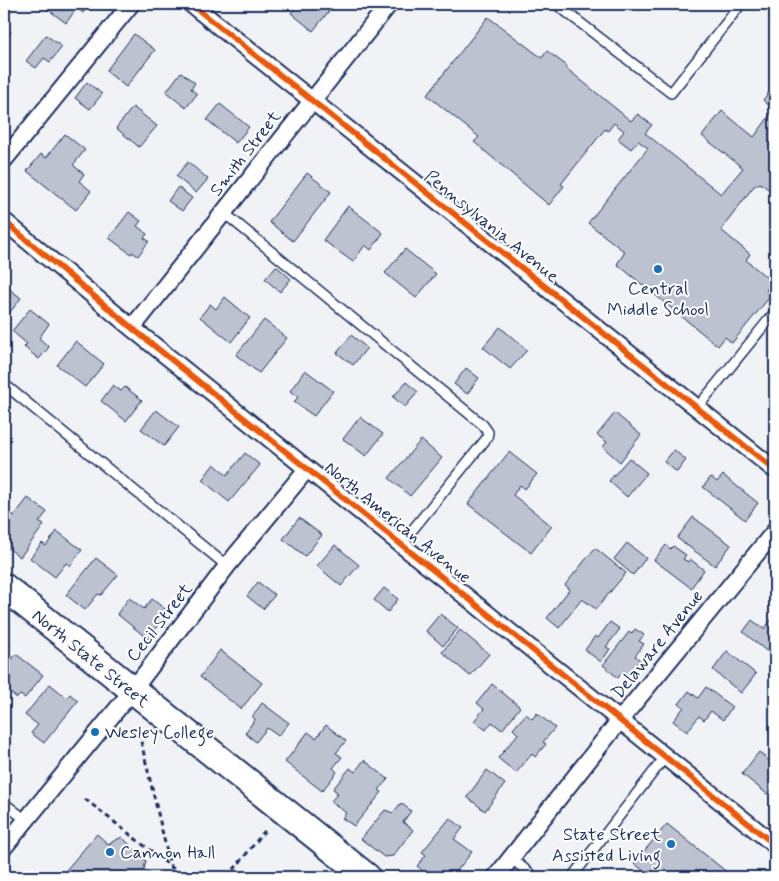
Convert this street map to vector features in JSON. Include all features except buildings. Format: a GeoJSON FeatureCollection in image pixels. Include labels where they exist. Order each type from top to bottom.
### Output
{"type":"FeatureCollection","features":[{"type":"Feature","properties":{"kind":"main road","name":"North State Street"},"geometry":{"type":"LineString","coordinates":[[4,587],[367,877]]}},
{"type":"Feature","properties":{"kind":"street"},"geometry":{"type":"LineString","coordinates":[[4,160],[131,4]]}},
{"type":"Feature","properties":{"kind":"street","name":"Pennsylvania Avenue"},"geometry":{"type":"LineString","coordinates":[[191,4],[775,470]]}},
{"type":"Feature","properties":{"kind":"street","name":"Smith Street"},"geometry":{"type":"LineString","coordinates":[[132,328],[389,4]]}},
{"type":"Feature","properties":{"kind":"street","name":"North American Avenue"},"geometry":{"type":"LineString","coordinates":[[4,221],[132,328],[775,845]]}},
{"type":"Feature","properties":{"kind":"street","name":"Cecil Street"},"geometry":{"type":"LineString","coordinates":[[4,847],[132,691],[227,566],[307,469]]}},
{"type":"Feature","properties":{"kind":"street","name":"Delaware Avenue"},"geometry":{"type":"LineString","coordinates":[[496,877],[620,720],[775,531]]}},
{"type":"Feature","properties":{"kind":"lane"},"geometry":{"type":"LineString","coordinates":[[556,4],[671,93],[741,4]]}},
{"type":"Feature","properties":{"kind":"lane"},"geometry":{"type":"LineString","coordinates":[[224,212],[483,425],[488,432],[487,438],[401,544]]}},
{"type":"Feature","properties":{"kind":"lane"},"geometry":{"type":"LineString","coordinates":[[697,408],[775,312]]}},
{"type":"Feature","properties":{"kind":"lane"},"geometry":{"type":"LineString","coordinates":[[4,384],[227,566]]}},
{"type":"Feature","properties":{"kind":"lane"},"geometry":{"type":"LineString","coordinates":[[572,877],[665,756]]}},
{"type":"Feature","properties":{"kind":"lane"},"geometry":{"type":"LineString","coordinates":[[4,803],[26,820]]}},
{"type":"Feature","properties":{"kind":"lane"},"geometry":{"type":"LineString","coordinates":[[511,858],[534,877]]}},
{"type":"Feature","properties":{"kind":"path"},"geometry":{"type":"LineString","coordinates":[[139,733],[173,877]]}},
{"type":"Feature","properties":{"kind":"path"},"geometry":{"type":"LineString","coordinates":[[85,799],[184,877]]}},
{"type":"Feature","properties":{"kind":"path"},"geometry":{"type":"LineString","coordinates":[[228,877],[267,828]]}},
{"type":"Feature","properties":{"kind":"cycle path"},"geometry":{"type":"LineString","coordinates":[[191,4],[775,470]]}},
{"type":"Feature","properties":{"kind":"cycle path"},"geometry":{"type":"LineString","coordinates":[[4,221],[132,328],[775,845]]}},
{"type":"Feature","properties":{"kind":"place","name":"Central Middle School"},"geometry":{"type":"Point","coordinates":[658,269]}},
{"type":"Feature","properties":{"kind":"place","name":"Wesley College"},"geometry":{"type":"Point","coordinates":[95,732]}},
{"type":"Feature","properties":{"kind":"place","name":"State Street Assisted Living"},"geometry":{"type":"Point","coordinates":[671,844]}},
{"type":"Feature","properties":{"kind":"place","name":"Cannon Hall"},"geometry":{"type":"Point","coordinates":[110,852]}}]}
